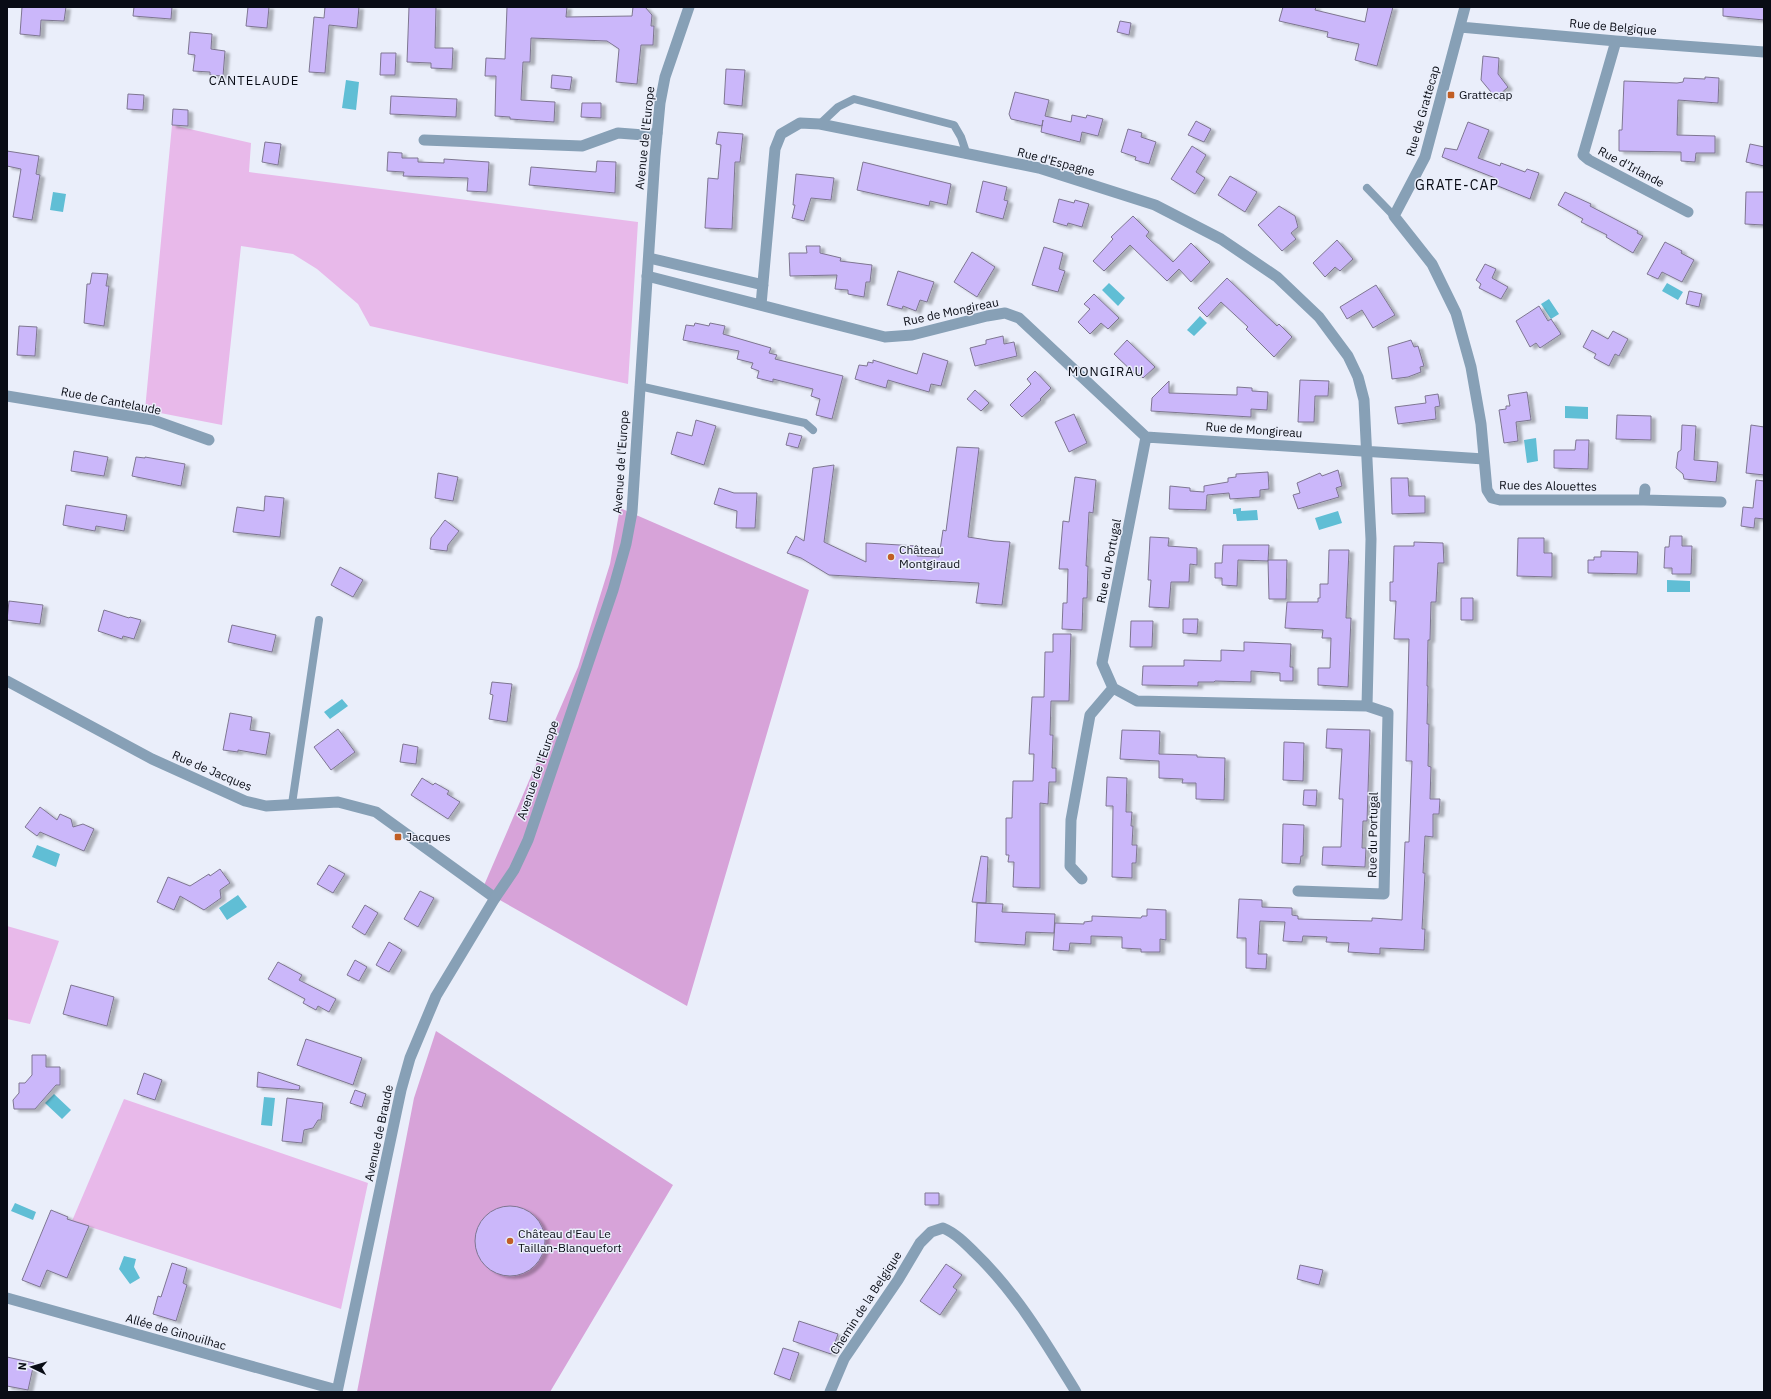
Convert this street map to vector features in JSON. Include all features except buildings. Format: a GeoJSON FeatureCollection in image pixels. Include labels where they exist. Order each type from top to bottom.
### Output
{"type":"FeatureCollection","features":[{"type":"Feature","properties":{"kind":"street","name":"Avenue de l'Europe"},"geometry":{"type":"LineString","coordinates":[[495,898],[514,870],[528,840],[613,590],[626,544],[632,512],[639,386],[657,132],[665,77],[689,7]]}},
{"type":"Feature","properties":{"kind":"street","name":"Rue de Grattecap"},"geometry":{"type":"LineString","coordinates":[[1394,216],[1425,157],[1465,7]]}},
{"type":"Feature","properties":{"kind":"street","name":"Rue de Belgique"},"geometry":{"type":"LineString","coordinates":[[1460,27],[1764,52]]}},
{"type":"Feature","properties":{"kind":"street","name":"Rue d'Irlande"},"geometry":{"type":"LineString","coordinates":[[1616,41],[1584,146],[1583,155],[1589,160],[1688,212]]}},
{"type":"Feature","properties":{"kind":"street","name":"Rue d'Espagne"},"geometry":{"type":"LineString","coordinates":[[761,305],[775,149],[782,134],[800,123],[820,124],[967,155],[1040,168],[1155,205],[1221,239],[1277,277],[1319,317],[1348,356],[1358,377],[1364,400],[1366,451]]}},
{"type":"Feature","properties":{"kind":"street"},"geometry":{"type":"LineString","coordinates":[[424,140],[582,146],[618,133],[644,135],[657,132]]}},
{"type":"Feature","properties":{"kind":"street"},"geometry":{"type":"LineString","coordinates":[[1394,216],[1432,264],[1456,313],[1471,367],[1481,424],[1484,459]]}},
{"type":"Feature","properties":{"kind":"street"},"geometry":{"type":"LineString","coordinates":[[648,258],[763,285]]}},
{"type":"Feature","properties":{"kind":"street","name":"Rue de Mongireau"},"geometry":{"type":"LineString","coordinates":[[647,276],[885,337],[912,335],[987,316],[1005,313],[1019,318],[1146,436],[1484,459]]}},
{"type":"Feature","properties":{"kind":"street","name":"Rue de Cantelaude"},"geometry":{"type":"LineString","coordinates":[[7,396],[153,420],[208,440]]}},
{"type":"Feature","properties":{"kind":"street","name":"Rue du Portugal"},"geometry":{"type":"LineString","coordinates":[[1146,436],[1102,663],[1113,688],[1137,701],[1367,706],[1388,714],[1384,894],[1298,892]]}},
{"type":"Feature","properties":{"kind":"street"},"geometry":{"type":"LineString","coordinates":[[1366,451],[1371,539],[1367,706]]}},
{"type":"Feature","properties":{"kind":"street","name":"Rue des Alouettes"},"geometry":{"type":"LineString","coordinates":[[1484,459],[1487,490],[1492,498],[1500,500],[1644,494],[1721,502]]}},
{"type":"Feature","properties":{"kind":"street","name":"Rue de Jacques"},"geometry":{"type":"LineString","coordinates":[[7,681],[152,759],[245,801],[266,806],[338,802],[376,812],[495,898]]}},
{"type":"Feature","properties":{"kind":"street"},"geometry":{"type":"LineString","coordinates":[[1082,879],[1070,866],[1071,820],[1090,715],[1113,688]]}},
{"type":"Feature","properties":{"kind":"street","name":"Avenue de Braude"},"geometry":{"type":"LineString","coordinates":[[337,1391],[399,1098],[410,1058],[436,996],[495,898]]}},
{"type":"Feature","properties":{"kind":"street","name":"Chemin de la Belgique"},"geometry":{"type":"LineString","coordinates":[[830,1392],[844,1359],[898,1280],[920,1243],[932,1232],[943,1228],[949,1231],[991,1268],[1016,1299],[1044,1340],[1076,1392]]}},
{"type":"Feature","properties":{"kind":"street","name":"Allée de Ginouilhac"},"geometry":{"type":"LineString","coordinates":[[7,1298],[337,1391]]}},
{"type":"Feature","properties":{"kind":"lane"},"geometry":{"type":"LineString","coordinates":[[820,124],[838,107],[854,99],[954,125],[961,137],[967,155]]}},
{"type":"Feature","properties":{"kind":"lane"},"geometry":{"type":"LineString","coordinates":[[1368,188],[1394,216]]}},
{"type":"Feature","properties":{"kind":"lane"},"geometry":{"type":"LineString","coordinates":[[639,386],[805,423],[813,430]]}},
{"type":"Feature","properties":{"kind":"lane"},"geometry":{"type":"LineString","coordinates":[[292,804],[319,620]]}},
{"type":"Feature","properties":{"kind":"shaded area"},"geometry":{"type":"Polygon","coordinates":[[[172,125],[251,143],[249,172],[638,222],[628,384],[370,326],[358,304],[317,269],[293,254],[241,246],[222,425],[145,410],[172,125]]]}},
{"type":"Feature","properties":{"kind":"shaded area"},"geometry":{"type":"Polygon","coordinates":[[[620,508],[809,590],[687,1006],[482,890],[578,667],[610,564],[620,508]]]}},
{"type":"Feature","properties":{"kind":"shaded area"},"geometry":{"type":"Polygon","coordinates":[[[7,926],[59,941],[30,1024],[7,1019],[7,926]]]}},
{"type":"Feature","properties":{"kind":"shaded area"},"geometry":{"type":"Polygon","coordinates":[[[436,1031],[673,1185],[550,1392],[357,1392],[414,1098],[436,1031]]]}},
{"type":"Feature","properties":{"kind":"shaded area"},"geometry":{"type":"Polygon","coordinates":[[[124,1099],[368,1183],[341,1309],[72,1221],[124,1099]]]}},
{"type":"Feature","properties":{"kind":"water"},"geometry":{"type":"Polygon","coordinates":[[[346,80],[359,82],[356,110],[342,108],[346,80]]]}},
{"type":"Feature","properties":{"kind":"water"},"geometry":{"type":"Polygon","coordinates":[[[53,192],[66,194],[63,212],[50,210],[53,192]]]}},
{"type":"Feature","properties":{"kind":"water"},"geometry":{"type":"Polygon","coordinates":[[[1109,283],[1125,298],[1118,306],[1102,290],[1109,283]]]}},
{"type":"Feature","properties":{"kind":"water"},"geometry":{"type":"Polygon","coordinates":[[[1667,283],[1683,292],[1678,300],[1662,291],[1667,283]]]}},
{"type":"Feature","properties":{"kind":"water"},"geometry":{"type":"Polygon","coordinates":[[[1549,299],[1559,314],[1551,319],[1541,304],[1549,299]]]}},
{"type":"Feature","properties":{"kind":"water"},"geometry":{"type":"Polygon","coordinates":[[[1200,316],[1207,323],[1194,336],[1187,330],[1200,316]]]}},
{"type":"Feature","properties":{"kind":"water"},"geometry":{"type":"Polygon","coordinates":[[[1565,406],[1588,407],[1588,419],[1565,418],[1565,406]]]}},
{"type":"Feature","properties":{"kind":"water"},"geometry":{"type":"Polygon","coordinates":[[[1536,438],[1538,461],[1527,463],[1524,440],[1536,438]]]}},
{"type":"Feature","properties":{"kind":"water"},"geometry":{"type":"Polygon","coordinates":[[[1241,508],[1241,511],[1257,510],[1258,520],[1237,521],[1236,514],[1233,514],[1233,509],[1241,508]]]}},
{"type":"Feature","properties":{"kind":"water"},"geometry":{"type":"Polygon","coordinates":[[[1338,511],[1342,523],[1319,530],[1315,518],[1338,511]]]}},
{"type":"Feature","properties":{"kind":"water"},"geometry":{"type":"Polygon","coordinates":[[[1667,580],[1690,581],[1690,592],[1667,592],[1667,580]]]}},
{"type":"Feature","properties":{"kind":"water"},"geometry":{"type":"Polygon","coordinates":[[[342,699],[348,706],[330,719],[324,712],[342,699]]]}},
{"type":"Feature","properties":{"kind":"water"},"geometry":{"type":"Polygon","coordinates":[[[37,845],[60,854],[56,867],[32,857],[37,845]]]}},
{"type":"Feature","properties":{"kind":"water"},"geometry":{"type":"Polygon","coordinates":[[[238,895],[247,907],[227,920],[219,908],[238,895]]]}},
{"type":"Feature","properties":{"kind":"water"},"geometry":{"type":"Polygon","coordinates":[[[54,1094],[71,1110],[62,1119],[45,1103],[54,1094]]]}},
{"type":"Feature","properties":{"kind":"water"},"geometry":{"type":"Polygon","coordinates":[[[264,1097],[275,1098],[272,1126],[261,1125],[264,1097]]]}},
{"type":"Feature","properties":{"kind":"water"},"geometry":{"type":"Polygon","coordinates":[[[15,1203],[36,1212],[33,1220],[11,1211],[15,1203]]]}},
{"type":"Feature","properties":{"kind":"water"},"geometry":{"type":"Polygon","coordinates":[[[124,1256],[136,1259],[134,1267],[140,1278],[130,1284],[119,1269],[124,1256]]]}},
{"type":"Feature","properties":{"kind":"place","name":"Grattecap"},"geometry":{"type":"Point","coordinates":[1451,95]}},
{"type":"Feature","properties":{"kind":"place","name":"Château Montgiraud"},"geometry":{"type":"Point","coordinates":[891,557]}},
{"type":"Feature","properties":{"kind":"place","name":"Jacques"},"geometry":{"type":"Point","coordinates":[398,837]}},
{"type":"Feature","properties":{"kind":"place","name":"Château d'Eau Le Taillan-Blanquefort"},"geometry":{"type":"Point","coordinates":[510,1241]}},
{"type":"Feature","properties":{"kind":"district","name":"CANTELAUDE"},"geometry":{"type":"Point","coordinates":[254,80]}},
{"type":"Feature","properties":{"kind":"district","name":"GRATE-CAP"},"geometry":{"type":"Point","coordinates":[1457,185]}},
{"type":"Feature","properties":{"kind":"district","name":"MONGIRAU"},"geometry":{"type":"Point","coordinates":[1106,371]}}]}
